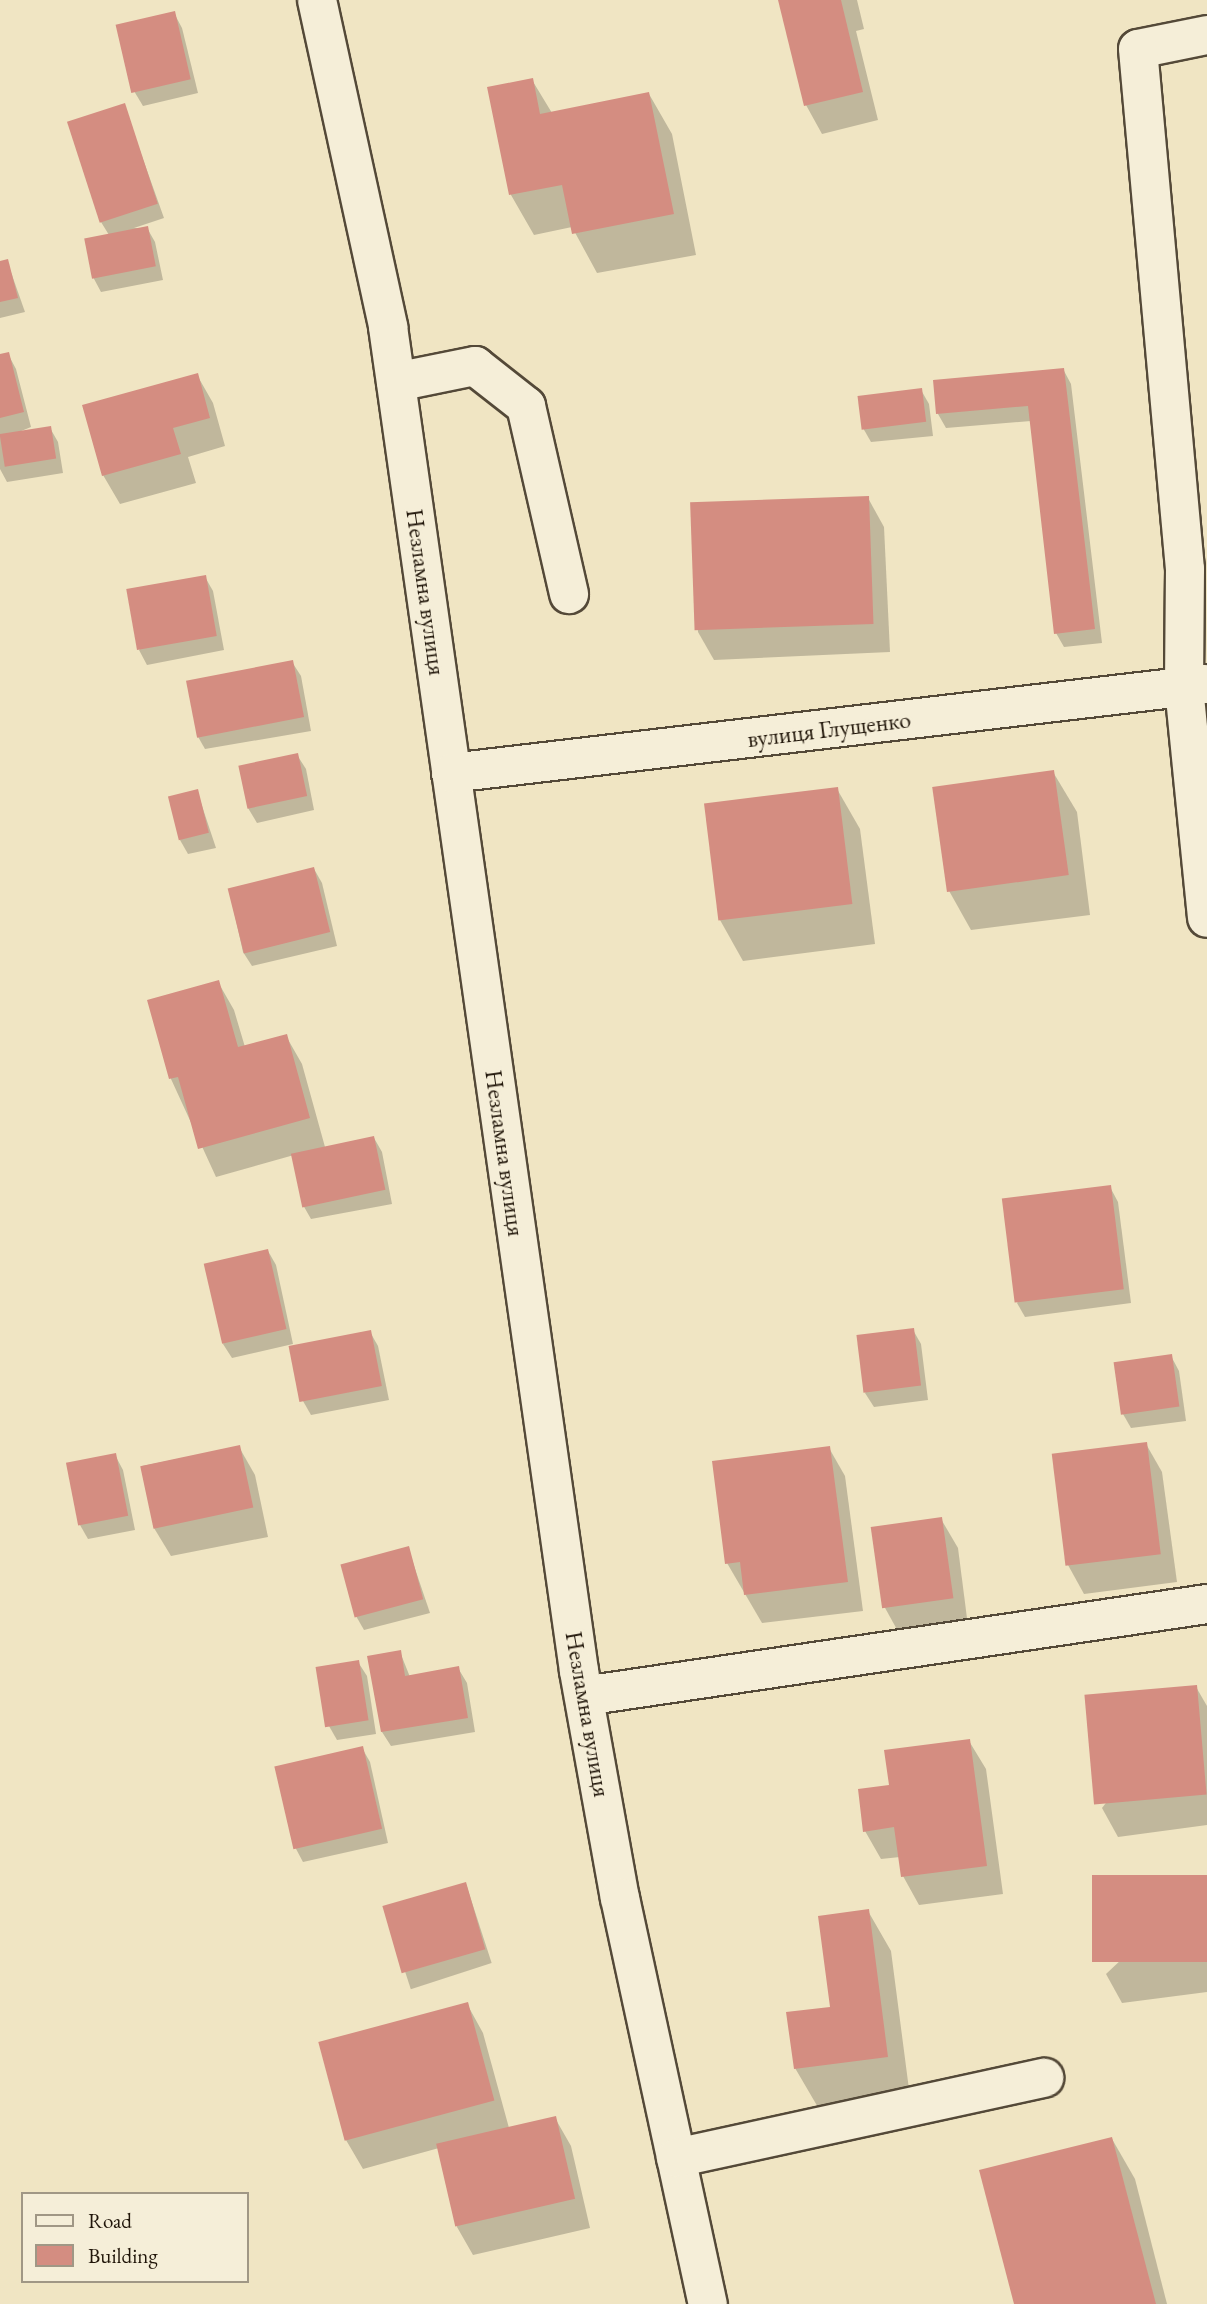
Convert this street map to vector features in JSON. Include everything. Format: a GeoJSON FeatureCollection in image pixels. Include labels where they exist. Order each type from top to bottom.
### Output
{"type":"FeatureCollection","features":[{"type":"Feature","properties":{"kind":"street","name":"Незламна вулиця"},"geometry":{"type":"LineString","coordinates":[[317,0],[388,327],[584,1696],[620,1898],[708,2304]]}},
{"type":"Feature","properties":{"kind":"street"},"geometry":{"type":"LineString","coordinates":[[1207,35],[1138,49],[1196,686],[1207,918]]}},
{"type":"Feature","properties":{"kind":"street"},"geometry":{"type":"LineString","coordinates":[[396,382],[475,366],[526,405],[569,594]]}},
{"type":"Feature","properties":{"kind":"street","name":"вулиця Глущенко"},"geometry":{"type":"LineString","coordinates":[[451,773],[1196,686]]}},
{"type":"Feature","properties":{"kind":"street"},"geometry":{"type":"LineString","coordinates":[[584,1696],[1207,1604]]}},
{"type":"Feature","properties":{"kind":"street"},"geometry":{"type":"LineString","coordinates":[[676,2158],[1044,2078]]}},
{"type":"Feature","properties":{"kind":"building"},"geometry":{"type":"Polygon","coordinates":[[[778,0],[841,0],[863,92],[804,106],[778,0]]]}},
{"type":"Feature","properties":{"kind":"building"},"geometry":{"type":"Polygon","coordinates":[[[175,11],[191,79],[131,93],[116,25],[175,11]]]}},
{"type":"Feature","properties":{"kind":"building"},"geometry":{"type":"Polygon","coordinates":[[[533,78],[540,114],[649,92],[674,214],[572,234],[562,185],[509,195],[487,87],[533,78]]]}},
{"type":"Feature","properties":{"kind":"building"},"geometry":{"type":"Polygon","coordinates":[[[125,103],[158,204],[100,223],[67,122],[125,103]]]}},
{"type":"Feature","properties":{"kind":"building"},"geometry":{"type":"Polygon","coordinates":[[[148,226],[156,266],[92,279],[84,238],[148,226]]]}},
{"type":"Feature","properties":{"kind":"building"},"geometry":{"type":"Polygon","coordinates":[[[8,259],[18,298],[0,302],[0,261],[8,259]]]}},
{"type":"Feature","properties":{"kind":"building"},"geometry":{"type":"Polygon","coordinates":[[[9,352],[24,412],[0,418],[0,354],[9,352]]]}},
{"type":"Feature","properties":{"kind":"building"},"geometry":{"type":"Polygon","coordinates":[[[1064,368],[1095,629],[1054,634],[1028,406],[936,414],[933,380],[1064,368]]]}},
{"type":"Feature","properties":{"kind":"building"},"geometry":{"type":"Polygon","coordinates":[[[198,373],[210,418],[173,428],[181,454],[102,476],[82,405],[198,373]]]}},
{"type":"Feature","properties":{"kind":"building"},"geometry":{"type":"Polygon","coordinates":[[[922,388],[926,422],[862,430],[857,396],[922,388]]]}},
{"type":"Feature","properties":{"kind":"building"},"geometry":{"type":"Polygon","coordinates":[[[51,426],[56,459],[5,467],[0,434],[51,426]]]}},
{"type":"Feature","properties":{"kind":"building"},"geometry":{"type":"Polygon","coordinates":[[[869,496],[873,624],[695,630],[690,502],[869,496]]]}},
{"type":"Feature","properties":{"kind":"building"},"geometry":{"type":"Polygon","coordinates":[[[206,575],[217,636],[137,650],[126,589],[206,575]]]}},
{"type":"Feature","properties":{"kind":"building"},"geometry":{"type":"Polygon","coordinates":[[[293,660],[304,717],[197,738],[186,681],[293,660]]]}},
{"type":"Feature","properties":{"kind":"building"},"geometry":{"type":"Polygon","coordinates":[[[298,753],[307,796],[247,809],[238,766],[298,753]]]}},
{"type":"Feature","properties":{"kind":"building"},"geometry":{"type":"Polygon","coordinates":[[[1054,770],[1069,875],[947,892],[932,787],[1054,770]]]}},
{"type":"Feature","properties":{"kind":"building"},"geometry":{"type":"Polygon","coordinates":[[[838,787],[852,904],[718,921],[704,803],[838,787]]]}},
{"type":"Feature","properties":{"kind":"building"},"geometry":{"type":"Polygon","coordinates":[[[198,789],[209,833],[179,840],[168,796],[198,789]]]}},
{"type":"Feature","properties":{"kind":"building"},"geometry":{"type":"Polygon","coordinates":[[[314,867],[330,932],[244,954],[228,889],[314,867]]]}},
{"type":"Feature","properties":{"kind":"building"},"geometry":{"type":"Polygon","coordinates":[[[219,980],[238,1047],[287,1034],[310,1118],[198,1149],[178,1077],[169,1079],[147,1000],[219,980]]]}},
{"type":"Feature","properties":{"kind":"building"},"geometry":{"type":"Polygon","coordinates":[[[374,1136],[385,1190],[302,1207],[291,1154],[374,1136]]]}},
{"type":"Feature","properties":{"kind":"building"},"geometry":{"type":"Polygon","coordinates":[[[1111,1185],[1124,1289],[1015,1303],[1002,1198],[1111,1185]]]}},
{"type":"Feature","properties":{"kind":"building"},"geometry":{"type":"Polygon","coordinates":[[[268,1249],[286,1329],[222,1344],[204,1264],[268,1249]]]}},
{"type":"Feature","properties":{"kind":"building"},"geometry":{"type":"Polygon","coordinates":[[[914,1328],[921,1386],[864,1393],[856,1335],[914,1328]]]}},
{"type":"Feature","properties":{"kind":"building"},"geometry":{"type":"Polygon","coordinates":[[[371,1330],[382,1386],[299,1402],[289,1346],[371,1330]]]}},
{"type":"Feature","properties":{"kind":"building"},"geometry":{"type":"Polygon","coordinates":[[[1172,1354],[1179,1406],[1121,1415],[1114,1362],[1172,1354]]]}},
{"type":"Feature","properties":{"kind":"building"},"geometry":{"type":"Polygon","coordinates":[[[1147,1442],[1161,1554],[1065,1566],[1052,1454],[1147,1442]]]}},
{"type":"Feature","properties":{"kind":"building"},"geometry":{"type":"Polygon","coordinates":[[[240,1445],[253,1508],[154,1529],[140,1466],[240,1445]]]}},
{"type":"Feature","properties":{"kind":"building"},"geometry":{"type":"Polygon","coordinates":[[[830,1446],[848,1582],[744,1595],[740,1562],[725,1564],[712,1461],[830,1446]]]}},
{"type":"Feature","properties":{"kind":"building"},"geometry":{"type":"Polygon","coordinates":[[[116,1453],[128,1516],[78,1526],[66,1463],[116,1453]]]}},
{"type":"Feature","properties":{"kind":"building"},"geometry":{"type":"Polygon","coordinates":[[[942,1517],[953,1598],[882,1608],[871,1527],[942,1517]]]}},
{"type":"Feature","properties":{"kind":"building"},"geometry":{"type":"Polygon","coordinates":[[[409,1546],[423,1599],[355,1618],[340,1564],[409,1546]]]}},
{"type":"Feature","properties":{"kind":"building"},"geometry":{"type":"Polygon","coordinates":[[[401,1650],[405,1676],[459,1666],[468,1718],[381,1732],[367,1656],[401,1650]]]}},
{"type":"Feature","properties":{"kind":"building"},"geometry":{"type":"Polygon","coordinates":[[[359,1660],[369,1720],[325,1727],[316,1667],[359,1660]]]}},
{"type":"Feature","properties":{"kind":"building"},"geometry":{"type":"Polygon","coordinates":[[[1197,1685],[1207,1795],[1094,1804],[1084,1695],[1197,1685]]]}},
{"type":"Feature","properties":{"kind":"building"},"geometry":{"type":"Polygon","coordinates":[[[970,1739],[987,1866],[901,1877],[894,1827],[863,1832],[858,1789],[889,1785],[884,1750],[970,1739]]]}},
{"type":"Feature","properties":{"kind":"building"},"geometry":{"type":"Polygon","coordinates":[[[363,1746],[382,1829],[293,1849],[274,1766],[363,1746]]]}},
{"type":"Feature","properties":{"kind":"building"},"geometry":{"type":"Polygon","coordinates":[[[1092,1875],[1207,1875],[1207,1962],[1092,1962],[1092,1875]]]}},
{"type":"Feature","properties":{"kind":"building"},"geometry":{"type":"Polygon","coordinates":[[[466,1882],[485,1949],[402,1973],[382,1906],[466,1882]]]}},
{"type":"Feature","properties":{"kind":"building"},"geometry":{"type":"Polygon","coordinates":[[[869,1909],[888,2057],[794,2069],[786,2012],[830,2007],[818,1916],[869,1909]]]}},
{"type":"Feature","properties":{"kind":"building"},"geometry":{"type":"Polygon","coordinates":[[[468,2002],[494,2101],[345,2141],[318,2042],[468,2002]]]}},
{"type":"Feature","properties":{"kind":"building"},"geometry":{"type":"Polygon","coordinates":[[[556,2116],[575,2199],[455,2226],[436,2144],[556,2116]]]}},
{"type":"Feature","properties":{"kind":"building"},"geometry":{"type":"Polygon","coordinates":[[[1112,2137],[1156,2304],[1014,2304],[979,2170],[1112,2137]]]}}]}
